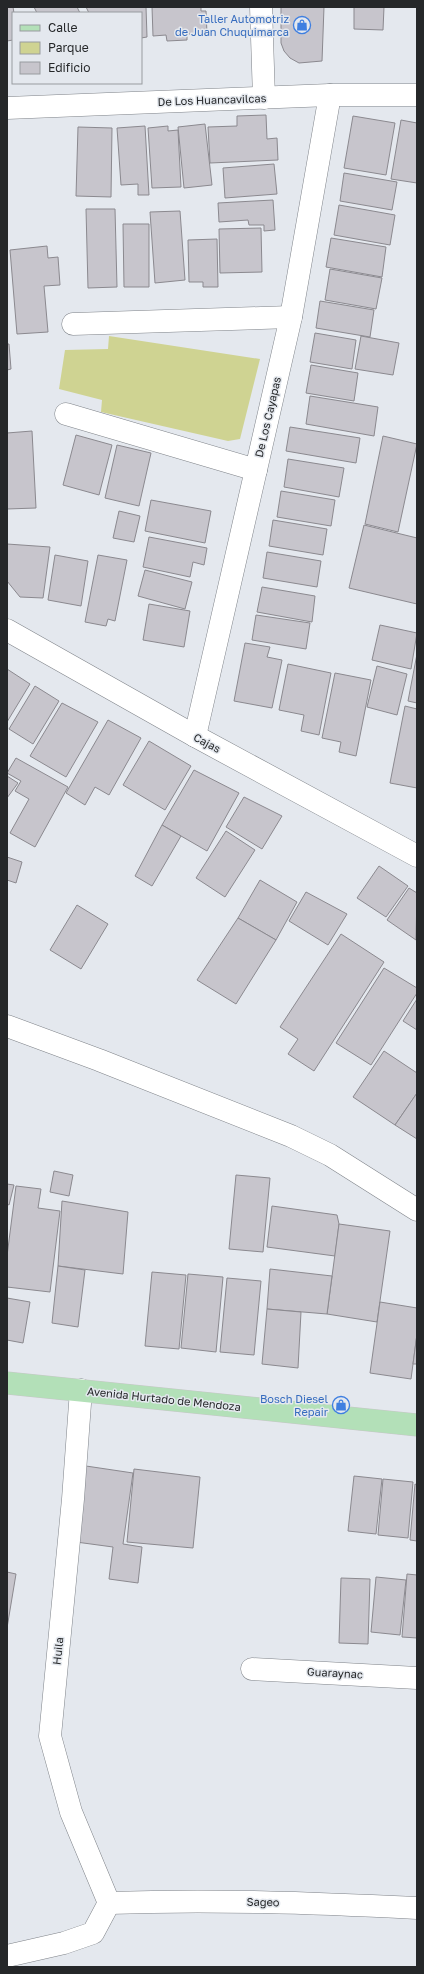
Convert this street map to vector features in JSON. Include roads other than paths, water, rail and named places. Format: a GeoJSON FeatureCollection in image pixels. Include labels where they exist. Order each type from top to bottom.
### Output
{"type":"FeatureCollection","features":[{"type":"Feature","properties":{"kind":"main road","name":"Avenida Hurtado de Mendoza"},"geometry":{"type":"LineString","coordinates":[[7,1383],[417,1425]]}},
{"type":"Feature","properties":{"kind":"street"},"geometry":{"type":"LineString","coordinates":[[261,7],[264,98]]}},
{"type":"Feature","properties":{"kind":"street","name":"De Los Huancavilcas"},"geometry":{"type":"LineString","coordinates":[[7,108],[330,95],[417,95]]}},
{"type":"Feature","properties":{"kind":"street","name":"De Los Cayapas"},"geometry":{"type":"LineString","coordinates":[[195,736],[291,317],[330,95]]}},
{"type":"Feature","properties":{"kind":"street"},"geometry":{"type":"LineString","coordinates":[[73,324],[291,317]]}},
{"type":"Feature","properties":{"kind":"street"},"geometry":{"type":"LineString","coordinates":[[66,414],[256,470]]}},
{"type":"Feature","properties":{"kind":"street","name":"Cajas"},"geometry":{"type":"LineString","coordinates":[[7,630],[195,736],[415,852]]}},
{"type":"Feature","properties":{"kind":"street"},"geometry":{"type":"LineString","coordinates":[[7,1026],[99,1060],[291,1136],[330,1155],[417,1210]]}},
{"type":"Feature","properties":{"kind":"street","name":"Huila"},"geometry":{"type":"LineString","coordinates":[[81,1390],[73,1499],[50,1736],[71,1812],[109,1903]]}},
{"type":"Feature","properties":{"kind":"street","name":"Guaraynac"},"geometry":{"type":"LineString","coordinates":[[252,1669],[417,1678]]}},
{"type":"Feature","properties":{"kind":"street","name":"Sageo"},"geometry":{"type":"LineString","coordinates":[[109,1903],[180,1901],[336,1904],[417,1908]]}},
{"type":"Feature","properties":{"kind":"street"},"geometry":{"type":"LineString","coordinates":[[7,1956],[64,1942],[93,1933],[109,1903]]}},
{"type":"Feature","properties":{"kind":"place","name":"Taller Automotriz de Juan Chuquimarca"},"geometry":{"type":"Point","coordinates":[302,25]}},
{"type":"Feature","properties":{"kind":"place","name":"Bosch Diesel Repair"},"geometry":{"type":"Point","coordinates":[341,1405]}}]}
